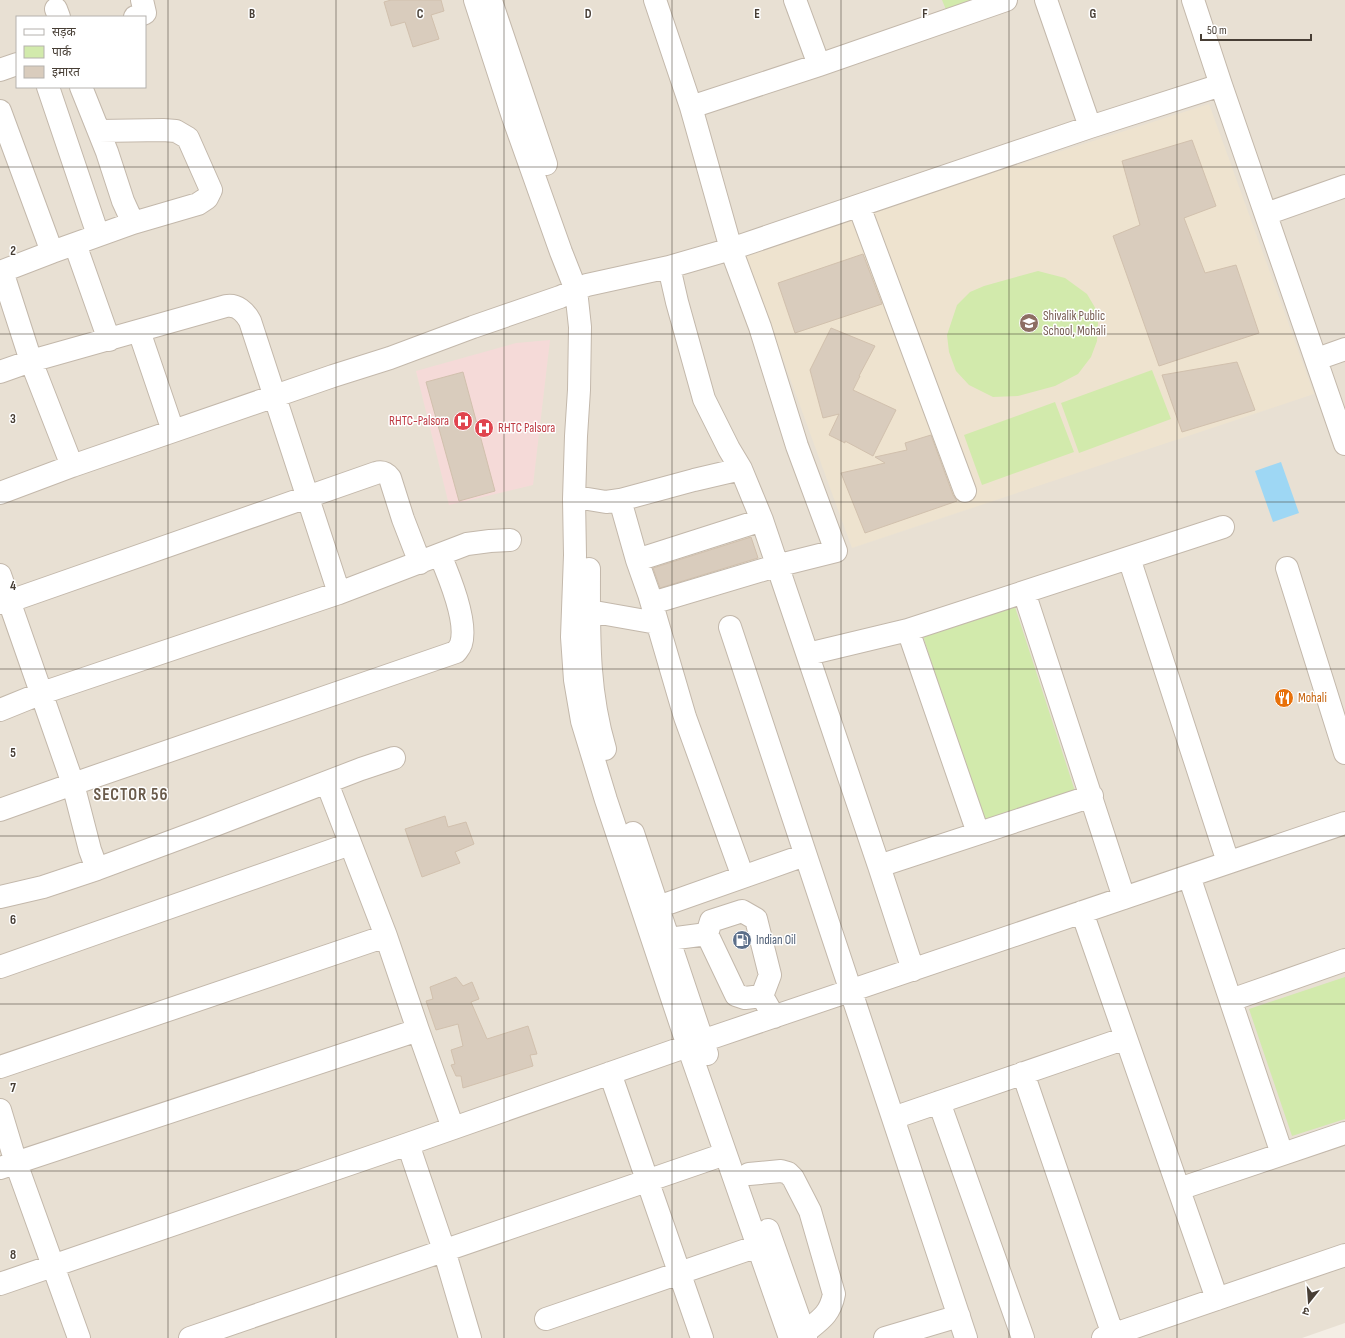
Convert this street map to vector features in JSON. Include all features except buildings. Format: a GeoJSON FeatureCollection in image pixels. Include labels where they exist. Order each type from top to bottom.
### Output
{"type":"FeatureCollection","features":[{"type":"Feature","properties":{"kind":"street"},"geometry":{"type":"LineString","coordinates":[[138,16],[145,13],[142,0]]}},
{"type":"Feature","properties":{"kind":"street"},"geometry":{"type":"LineString","coordinates":[[475,0],[513,116],[561,252],[581,287]]}},
{"type":"Feature","properties":{"kind":"street"},"geometry":{"type":"LineString","coordinates":[[491,0],[581,287],[581,499],[589,611],[591,681],[600,733],[669,939],[695,1044],[725,1154],[758,1246],[800,1336]]}},
{"type":"Feature","properties":{"kind":"street"},"geometry":{"type":"LineString","coordinates":[[589,611],[654,613],[776,566],[836,551],[797,446],[760,327],[731,249],[691,106],[655,0]]}},
{"type":"Feature","properties":{"kind":"street"},"geometry":{"type":"LineString","coordinates":[[795,0],[819,65]]}},
{"type":"Feature","properties":{"kind":"street"},"geometry":{"type":"LineString","coordinates":[[691,106],[819,65],[1006,0]]}},
{"type":"Feature","properties":{"kind":"street"},"geometry":{"type":"LineString","coordinates":[[1046,0],[1090,127]]}},
{"type":"Feature","properties":{"kind":"street"},"geometry":{"type":"LineString","coordinates":[[1193,0],[1345,444]]}},
{"type":"Feature","properties":{"kind":"street"},"geometry":{"type":"LineString","coordinates":[[0,70],[16,64]]}},
{"type":"Feature","properties":{"kind":"street"},"geometry":{"type":"LineString","coordinates":[[0,493],[173,431],[390,358],[560,297],[581,287],[669,267],[731,249],[1090,127],[1221,85]]}},
{"type":"Feature","properties":{"kind":"street"},"geometry":{"type":"LineString","coordinates":[[48,88],[98,235]]}},
{"type":"Feature","properties":{"kind":"street"},"geometry":{"type":"LineString","coordinates":[[80,88],[99,131],[133,223]]}},
{"type":"Feature","properties":{"kind":"street"},"geometry":{"type":"LineString","coordinates":[[0,111],[52,252]]}},
{"type":"Feature","properties":{"kind":"street"},"geometry":{"type":"LineString","coordinates":[[72,466],[32,362],[1,272],[98,235],[198,204],[207,198],[211,190],[188,138],[176,131],[99,131]]}},
{"type":"Feature","properties":{"kind":"street"},"geometry":{"type":"LineString","coordinates":[[1266,214],[1345,186]]}},
{"type":"Feature","properties":{"kind":"street"},"geometry":{"type":"LineString","coordinates":[[859,206],[965,491]]}},
{"type":"Feature","properties":{"kind":"street"},"geometry":{"type":"LineString","coordinates":[[75,244],[109,340]]}},
{"type":"Feature","properties":{"kind":"street"},"geometry":{"type":"LineString","coordinates":[[669,267],[704,399],[729,449],[741,469],[762,520],[776,566],[808,654],[880,866],[913,970]]}},
{"type":"Feature","properties":{"kind":"street"},"geometry":{"type":"LineString","coordinates":[[0,372],[226,306],[230,305],[237,307],[246,314],[250,321],[339,593]]}},
{"type":"Feature","properties":{"kind":"street"},"geometry":{"type":"LineString","coordinates":[[139,331],[173,431]]}},
{"type":"Feature","properties":{"kind":"street"},"geometry":{"type":"LineString","coordinates":[[1317,359],[1345,349]]}},
{"type":"Feature","properties":{"kind":"street"},"geometry":{"type":"LineString","coordinates":[[581,499],[606,502],[620,500],[741,469]]}},
{"type":"Feature","properties":{"kind":"street"},"geometry":{"type":"LineString","coordinates":[[5,602],[382,472],[387,474],[390,478],[403,520],[420,563]]}},
{"type":"Feature","properties":{"kind":"street"},"geometry":{"type":"LineString","coordinates":[[581,499],[575,555],[572,637],[575,680],[582,721],[608,807],[695,1044],[749,1174],[800,1336]]}},
{"type":"Feature","properties":{"kind":"street"},"geometry":{"type":"LineString","coordinates":[[620,500],[685,717],[743,878]]}},
{"type":"Feature","properties":{"kind":"street"},"geometry":{"type":"LineString","coordinates":[[637,560],[762,520]]}},
{"type":"Feature","properties":{"kind":"street"},"geometry":{"type":"LineString","coordinates":[[808,654],[908,630],[1223,527]]}},
{"type":"Feature","properties":{"kind":"street"},"geometry":{"type":"LineString","coordinates":[[0,710],[42,693],[339,593],[467,544],[510,540]]}},
{"type":"Feature","properties":{"kind":"street"},"geometry":{"type":"LineString","coordinates":[[0,810],[456,652],[461,645],[462,624],[448,572],[440,555]]}},
{"type":"Feature","properties":{"kind":"street"},"geometry":{"type":"LineString","coordinates":[[1128,558],[1228,862]]}},
{"type":"Feature","properties":{"kind":"street"},"geometry":{"type":"LineString","coordinates":[[1287,568],[1345,753]]}},
{"type":"Feature","properties":{"kind":"street"},"geometry":{"type":"LineString","coordinates":[[0,575],[5,602],[42,693],[73,784],[96,869]]}},
{"type":"Feature","properties":{"kind":"street"},"geometry":{"type":"LineString","coordinates":[[1024,592],[1092,796],[1124,898]]}},
{"type":"Feature","properties":{"kind":"street"},"geometry":{"type":"LineString","coordinates":[[730,627],[966,1338]]}},
{"type":"Feature","properties":{"kind":"street"},"geometry":{"type":"LineString","coordinates":[[908,630],[978,833]]}},
{"type":"Feature","properties":{"kind":"street"},"geometry":{"type":"LineString","coordinates":[[0,897],[43,887],[96,869],[394,758]]}},
{"type":"Feature","properties":{"kind":"street"},"geometry":{"type":"LineString","coordinates":[[327,783],[386,936],[453,1128]]}},
{"type":"Feature","properties":{"kind":"street"},"geometry":{"type":"LineString","coordinates":[[880,866],[1092,796]]}},
{"type":"Feature","properties":{"kind":"street"},"geometry":{"type":"LineString","coordinates":[[0,1284],[610,1073],[1345,823]]}},
{"type":"Feature","properties":{"kind":"street"},"geometry":{"type":"LineString","coordinates":[[0,968],[350,844]]}},
{"type":"Feature","properties":{"kind":"street"},"geometry":{"type":"LineString","coordinates":[[658,907],[805,855]]}},
{"type":"Feature","properties":{"kind":"street"},"geometry":{"type":"LineString","coordinates":[[1189,876],[1282,1154]]}},
{"type":"Feature","properties":{"kind":"street"},"geometry":{"type":"LineString","coordinates":[[742,911],[756,919],[770,975],[762,996],[745,998],[736,995],[707,934],[711,921],[742,911]]}},
{"type":"Feature","properties":{"kind":"street"},"geometry":{"type":"LineString","coordinates":[[1082,912],[1217,1299]]}},
{"type":"Feature","properties":{"kind":"street"},"geometry":{"type":"LineString","coordinates":[[669,939],[707,934]]}},
{"type":"Feature","properties":{"kind":"street"},"geometry":{"type":"LineString","coordinates":[[0,1068],[386,936]]}},
{"type":"Feature","properties":{"kind":"street"},"geometry":{"type":"LineString","coordinates":[[1231,1000],[1345,960]]}},
{"type":"Feature","properties":{"kind":"street"},"geometry":{"type":"LineString","coordinates":[[762,996],[774,1017]]}},
{"type":"Feature","properties":{"kind":"street"},"geometry":{"type":"LineString","coordinates":[[8,1166],[418,1030]]}},
{"type":"Feature","properties":{"kind":"street"},"geometry":{"type":"LineString","coordinates":[[893,1118],[1126,1038]]}},
{"type":"Feature","properties":{"kind":"street"},"geometry":{"type":"LineString","coordinates":[[610,1073],[702,1338]]}},
{"type":"Feature","properties":{"kind":"street"},"geometry":{"type":"LineString","coordinates":[[1023,1073],[1108,1336],[1345,1255]]}},
{"type":"Feature","properties":{"kind":"street"},"geometry":{"type":"LineString","coordinates":[[939,1102],[1023,1338]]}},
{"type":"Feature","properties":{"kind":"street"},"geometry":{"type":"LineString","coordinates":[[0,1110],[8,1166],[53,1266],[79,1338]]}},
{"type":"Feature","properties":{"kind":"street"},"geometry":{"type":"LineString","coordinates":[[1179,1189],[1345,1133]]}},
{"type":"Feature","properties":{"kind":"street"},"geometry":{"type":"LineString","coordinates":[[408,1144],[444,1250],[470,1338]]}},
{"type":"Feature","properties":{"kind":"street"},"geometry":{"type":"LineString","coordinates":[[190,1338],[725,1154]]}},
{"type":"Feature","properties":{"kind":"street"},"geometry":{"type":"LineString","coordinates":[[749,1174],[781,1171],[788,1173],[793,1178],[810,1211],[834,1294],[828,1313],[800,1336]]}},
{"type":"Feature","properties":{"kind":"street"},"geometry":{"type":"LineString","coordinates":[[546,1319],[758,1246]]}},
{"type":"Feature","properties":{"kind":"street"},"geometry":{"type":"LineString","coordinates":[[885,1338],[959,1316]]}},
{"type":"Feature","properties":{"kind":"shaded area","name":"SECTOR 56"},"geometry":{"type":"Polygon","coordinates":[[[0,0],[1345,0],[1345,1323],[1302,1338],[0,1338],[0,0]]]}},
{"type":"Feature","properties":{"kind":"shaded area","name":"Shivalik Public School, Mohali"},"geometry":{"type":"Polygon","coordinates":[[[1209,104],[1314,394],[852,548],[744,252],[1209,104]]]}},
{"type":"Feature","properties":{"kind":"shaded area","name":"RHTC Palsora"},"geometry":{"type":"Polygon","coordinates":[[[550,340],[533,485],[449,505],[416,371],[516,343],[550,340]]]}},
{"type":"Feature","properties":{"kind":"green space"},"geometry":{"type":"Polygon","coordinates":[[[942,0],[1000,0],[949,17],[942,0]]]}},
{"type":"Feature","properties":{"kind":"green space"},"geometry":{"type":"Polygon","coordinates":[[[1038,271],[1065,278],[1087,294],[1097,311],[1097,341],[1091,357],[1078,374],[1055,386],[1018,396],[993,397],[969,385],[956,371],[949,352],[947,335],[957,305],[970,292],[984,286],[1038,271]]]}},
{"type":"Feature","properties":{"kind":"green space"},"geometry":{"type":"Polygon","coordinates":[[[1152,370],[1171,419],[1079,453],[1061,403],[1152,370]]]}},
{"type":"Feature","properties":{"kind":"green space"},"geometry":{"type":"Polygon","coordinates":[[[1055,402],[1074,452],[982,485],[964,435],[1055,402]]]}},
{"type":"Feature","properties":{"kind":"green space"},"geometry":{"type":"Polygon","coordinates":[[[1015,607],[1075,791],[983,821],[923,636],[1015,607]]]}},
{"type":"Feature","properties":{"kind":"green space"},"geometry":{"type":"Polygon","coordinates":[[[1345,977],[1345,1119],[1292,1136],[1249,1009],[1345,977]]]}},
{"type":"Feature","properties":{"kind":"water"},"geometry":{"type":"Polygon","coordinates":[[[1281,462],[1299,513],[1273,522],[1255,471],[1281,462]]]}},
{"type":"Feature","properties":{"kind":"place","name":"Shivalik Public School, Mohali"},"geometry":{"type":"Point","coordinates":[1029,323]}},
{"type":"Feature","properties":{"kind":"place","name":"RHTC-Palsora"},"geometry":{"type":"Point","coordinates":[463,421]}},
{"type":"Feature","properties":{"kind":"place","name":"RHTC Palsora"},"geometry":{"type":"Point","coordinates":[484,428]}},
{"type":"Feature","properties":{"kind":"place","name":"Mohali"},"geometry":{"type":"Point","coordinates":[1284,698]}},
{"type":"Feature","properties":{"kind":"place","name":"Indian Oil"},"geometry":{"type":"Point","coordinates":[742,940]}},
{"type":"Feature","properties":{"kind":"district","name":"SECTOR 56"},"geometry":{"type":"Point","coordinates":[131,795]}}]}
